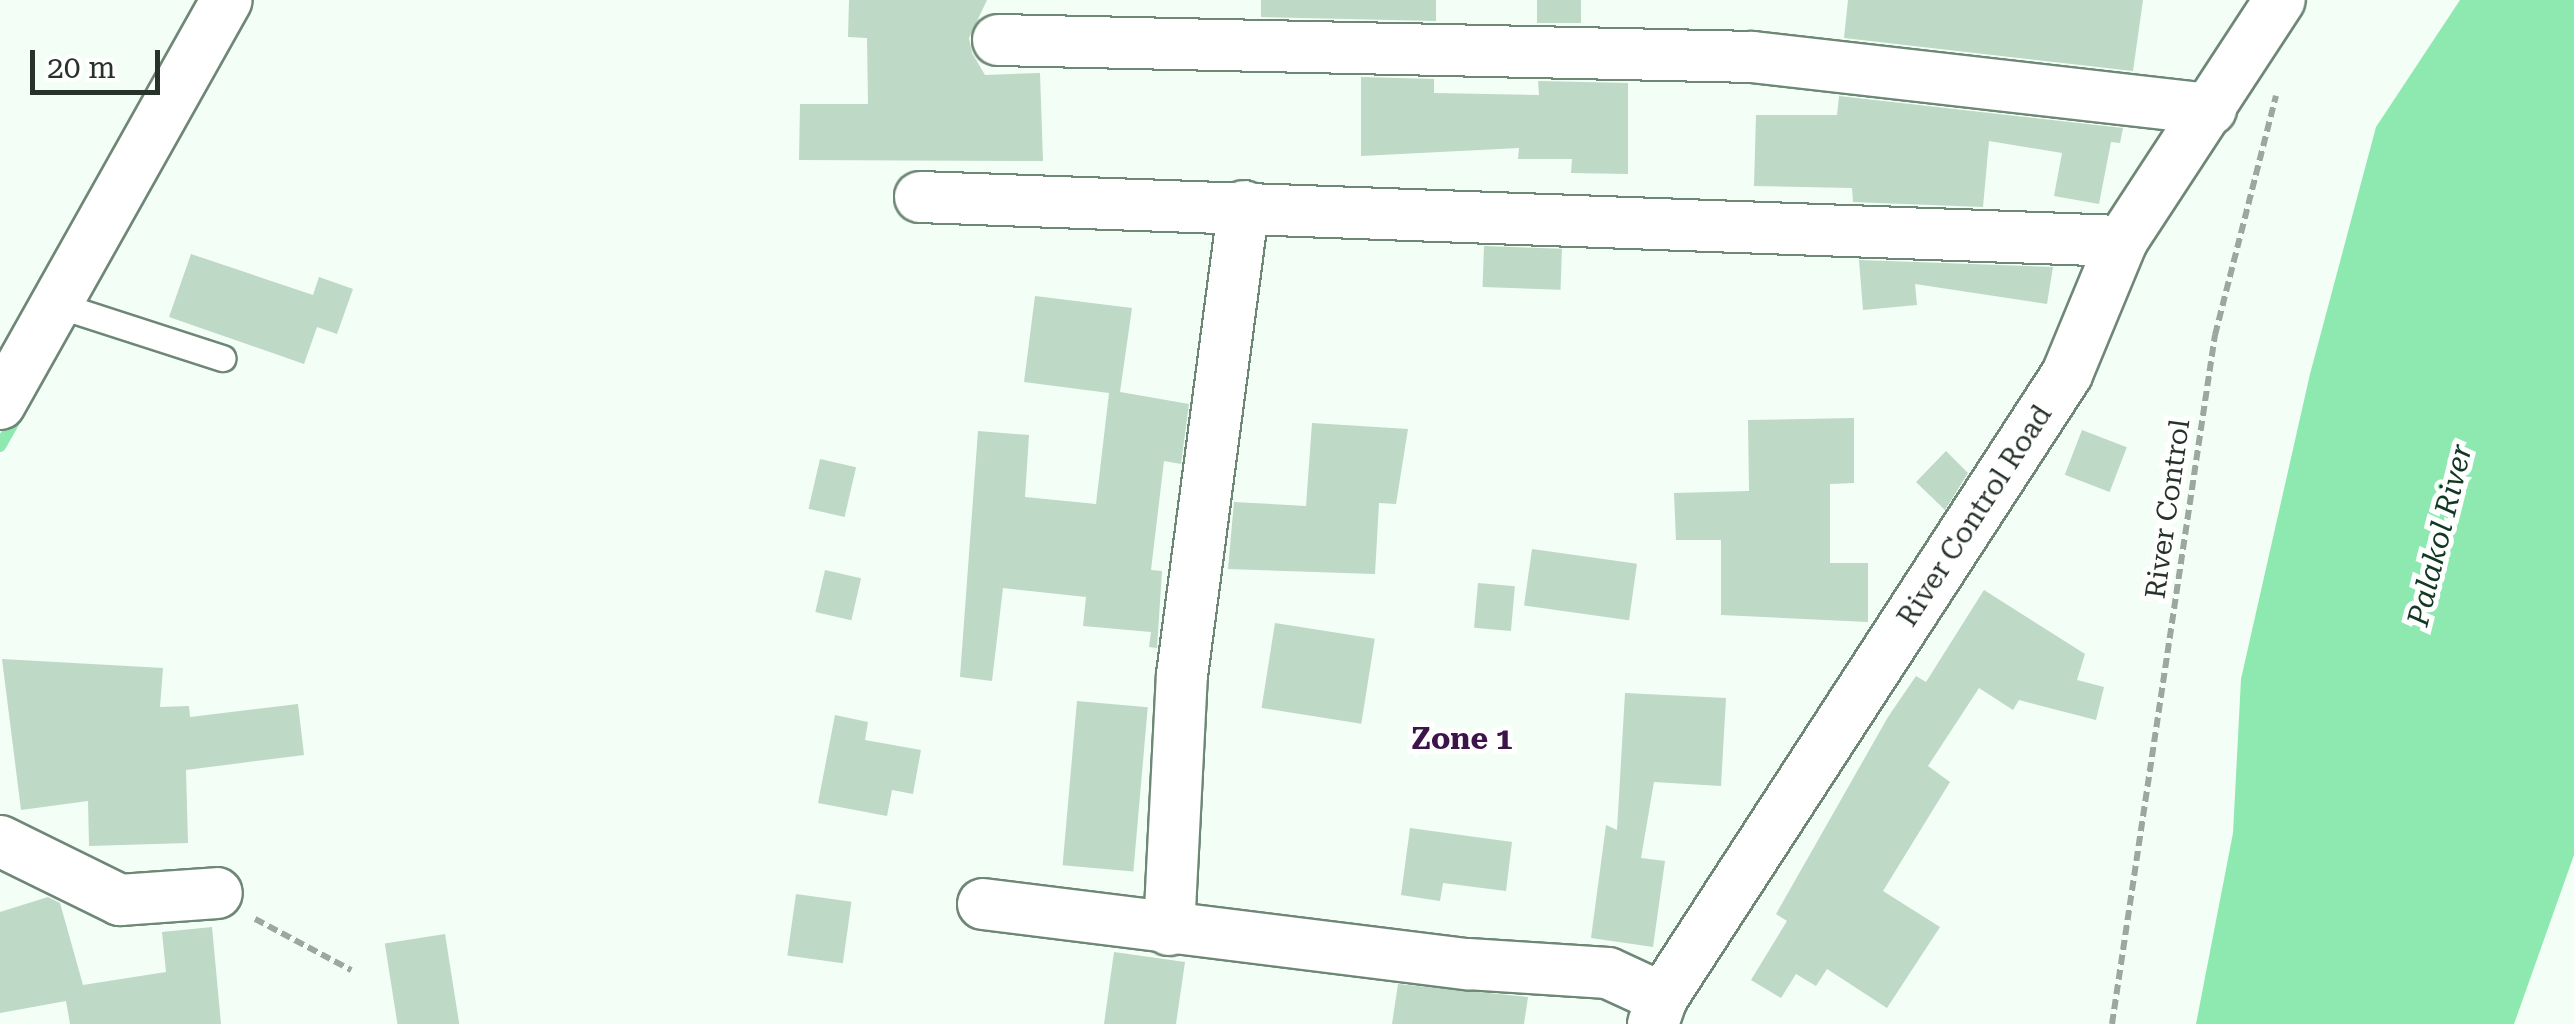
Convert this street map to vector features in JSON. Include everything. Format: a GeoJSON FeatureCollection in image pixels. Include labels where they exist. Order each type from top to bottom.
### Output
{"type":"FeatureCollection","features":[{"type":"Feature","properties":{"kind":"street"},"geometry":{"type":"LineString","coordinates":[[0,404],[226,0]]}},
{"type":"Feature","properties":{"kind":"street","name":"River Control Road"},"geometry":{"type":"LineString","coordinates":[[1658,1011],[2067,374],[2122,241],[2280,0]]}},
{"type":"Feature","properties":{"kind":"street"},"geometry":{"type":"LineString","coordinates":[[998,40],[1752,57],[2211,109]]}},
{"type":"Feature","properties":{"kind":"street"},"geometry":{"type":"LineString","coordinates":[[920,196],[2122,241]]}},
{"type":"Feature","properties":{"kind":"street"},"geometry":{"type":"LineString","coordinates":[[1169,930],[1182,674],[1244,206]]}},
{"type":"Feature","properties":{"kind":"street"},"geometry":{"type":"LineString","coordinates":[[0,840],[120,900],[216,893]]}},
{"type":"Feature","properties":{"kind":"street"},"geometry":{"type":"LineString","coordinates":[[983,904],[1097,913],[1169,930],[1608,974],[1658,1011]]}},
{"type":"Feature","properties":{"kind":"lane"},"geometry":{"type":"LineString","coordinates":[[55,304],[222,358]]}},
{"type":"Feature","properties":{"kind":"path","name":"River Control"},"geometry":{"type":"LineString","coordinates":[[2112,1024],[2215,334],[2280,85]]}},
{"type":"Feature","properties":{"kind":"path"},"geometry":{"type":"LineString","coordinates":[[216,893],[351,970]]}},
{"type":"Feature","properties":{"kind":"water","name":"Palakol River"},"geometry":{"type":"Polygon","coordinates":[[[2460,0],[2574,0],[2574,855],[2514,1024],[2196,1024],[2233,833],[2241,679],[2310,374],[2376,127],[2460,0]]]}},
{"type":"Feature","properties":{"kind":"building"},"geometry":{"type":"Polygon","coordinates":[[[849,0],[987,0],[969,38],[972,53],[985,75],[1040,73],[1043,161],[799,160],[800,104],[868,104],[867,38],[848,37],[849,0]]]}},
{"type":"Feature","properties":{"kind":"building"},"geometry":{"type":"Polygon","coordinates":[[[1261,0],[1436,0],[1436,21],[1261,17],[1261,0]]]}},
{"type":"Feature","properties":{"kind":"building"},"geometry":{"type":"Polygon","coordinates":[[[1537,0],[1581,0],[1581,23],[1537,23],[1537,0]]]}},
{"type":"Feature","properties":{"kind":"building"},"geometry":{"type":"Polygon","coordinates":[[[1848,0],[2143,0],[2133,71],[1844,38],[1848,0]]]}},
{"type":"Feature","properties":{"kind":"building"},"geometry":{"type":"Polygon","coordinates":[[[1361,77],[1434,79],[1434,93],[1539,95],[1538,81],[1628,83],[1628,174],[1571,173],[1572,159],[1518,159],[1519,148],[1361,156],[1361,77]]]}},
{"type":"Feature","properties":{"kind":"building"},"geometry":{"type":"Polygon","coordinates":[[[1839,96],[2123,128],[2120,143],[2111,142],[2099,204],[2054,196],[2062,153],[1989,141],[1983,207],[1853,202],[1852,188],[1754,186],[1756,115],[1837,115],[1839,96]]]}},
{"type":"Feature","properties":{"kind":"building"},"geometry":{"type":"Polygon","coordinates":[[[1484,246],[1562,249],[1561,290],[1483,287],[1484,246]]]}},
{"type":"Feature","properties":{"kind":"building"},"geometry":{"type":"Polygon","coordinates":[[[191,254],[313,295],[319,277],[353,289],[337,334],[317,327],[304,364],[169,317],[191,254]]]}},
{"type":"Feature","properties":{"kind":"building"},"geometry":{"type":"Polygon","coordinates":[[[1859,260],[2053,267],[2047,304],[1915,284],[1917,305],[1863,310],[1859,260]]]}},
{"type":"Feature","properties":{"kind":"building"},"geometry":{"type":"Polygon","coordinates":[[[1035,296],[1132,308],[1120,392],[1189,404],[1181,464],[1164,461],[1151,570],[1162,571],[1157,648],[1149,647],[1151,632],[1083,626],[1086,597],[1003,588],[992,681],[960,677],[978,431],[1029,435],[1025,497],[1096,504],[1109,393],[1024,382],[1035,296]]]}},
{"type":"Feature","properties":{"kind":"building"},"geometry":{"type":"Polygon","coordinates":[[[1854,418],[1854,483],[1830,484],[1830,563],[1868,563],[1868,622],[1721,615],[1721,540],[1676,540],[1674,493],[1749,491],[1748,420],[1854,418]]]}},
{"type":"Feature","properties":{"kind":"building"},"geometry":{"type":"Polygon","coordinates":[[[1312,423],[1408,429],[1396,504],[1379,503],[1375,574],[1228,569],[1234,502],[1306,506],[1312,423]]]}},
{"type":"Feature","properties":{"kind":"building"},"geometry":{"type":"Polygon","coordinates":[[[2082,430],[2127,447],[2110,492],[2065,475],[2082,430]]]}},
{"type":"Feature","properties":{"kind":"building"},"geometry":{"type":"Polygon","coordinates":[[[1946,451],[1968,473],[1945,510],[1916,482],[1946,451]]]}},
{"type":"Feature","properties":{"kind":"building"},"geometry":{"type":"Polygon","coordinates":[[[820,459],[856,467],[845,517],[809,509],[820,459]]]}},
{"type":"Feature","properties":{"kind":"building"},"geometry":{"type":"Polygon","coordinates":[[[1532,549],[1637,564],[1629,620],[1524,605],[1532,549]]]}},
{"type":"Feature","properties":{"kind":"building"},"geometry":{"type":"Polygon","coordinates":[[[825,570],[861,578],[851,620],[815,612],[825,570]]]}},
{"type":"Feature","properties":{"kind":"building"},"geometry":{"type":"Polygon","coordinates":[[[1478,583],[1515,586],[1511,631],[1474,628],[1478,583]]]}},
{"type":"Feature","properties":{"kind":"building"},"geometry":{"type":"Polygon","coordinates":[[[1984,590],[2085,654],[2077,680],[2104,687],[2096,720],[2019,700],[2013,710],[1979,688],[1928,766],[1950,782],[1883,891],[1940,927],[1887,1008],[1827,969],[1816,986],[1796,974],[1781,998],[1751,980],[1787,921],[1776,914],[1888,717],[1916,676],[1926,682],[1984,590]]]}},
{"type":"Feature","properties":{"kind":"building"},"geometry":{"type":"Polygon","coordinates":[[[1275,623],[1375,639],[1361,724],[1262,708],[1275,623]]]}},
{"type":"Feature","properties":{"kind":"building"},"geometry":{"type":"Polygon","coordinates":[[[2,659],[163,668],[160,707],[189,706],[190,717],[298,704],[304,755],[186,770],[188,843],[89,846],[88,801],[21,810],[2,659]]]}},
{"type":"Feature","properties":{"kind":"building"},"geometry":{"type":"Polygon","coordinates":[[[1625,693],[1726,698],[1721,786],[1654,782],[1641,858],[1665,861],[1653,947],[1591,938],[1606,825],[1617,830],[1625,693]]]}},
{"type":"Feature","properties":{"kind":"building"},"geometry":{"type":"Polygon","coordinates":[[[1077,701],[1148,707],[1133,872],[1063,865],[1077,701]]]}},
{"type":"Feature","properties":{"kind":"building"},"geometry":{"type":"Polygon","coordinates":[[[835,715],[868,722],[865,740],[921,750],[913,794],[892,790],[887,816],[818,803],[835,715]]]}},
{"type":"Feature","properties":{"kind":"building"},"geometry":{"type":"Polygon","coordinates":[[[1410,828],[1512,842],[1506,891],[1443,883],[1440,901],[1401,895],[1410,828]]]}},
{"type":"Feature","properties":{"kind":"building"},"geometry":{"type":"Polygon","coordinates":[[[796,894],[851,902],[843,963],[787,955],[796,894]]]}},
{"type":"Feature","properties":{"kind":"building"},"geometry":{"type":"Polygon","coordinates":[[[48,897],[60,903],[83,985],[166,972],[162,932],[212,927],[221,1024],[70,1024],[66,1001],[0,1013],[0,912],[48,897]]]}},
{"type":"Feature","properties":{"kind":"building"},"geometry":{"type":"Polygon","coordinates":[[[445,934],[459,1024],[397,1024],[385,944],[445,934]]]}},
{"type":"Feature","properties":{"kind":"building"},"geometry":{"type":"Polygon","coordinates":[[[1114,952],[1185,962],[1176,1024],[1104,1024],[1114,952]]]}},
{"type":"Feature","properties":{"kind":"building"},"geometry":{"type":"Polygon","coordinates":[[[1398,984],[1528,997],[1524,1024],[1392,1024],[1398,984]]]}},
{"type":"Feature","properties":{"kind":"waterway"},"geometry":{"type":"LineString","coordinates":[[0,446],[20,411]]}},
{"type":"Feature","properties":{"kind":"district","name":"Zone 1"},"geometry":{"type":"Point","coordinates":[1462,739]}}]}
